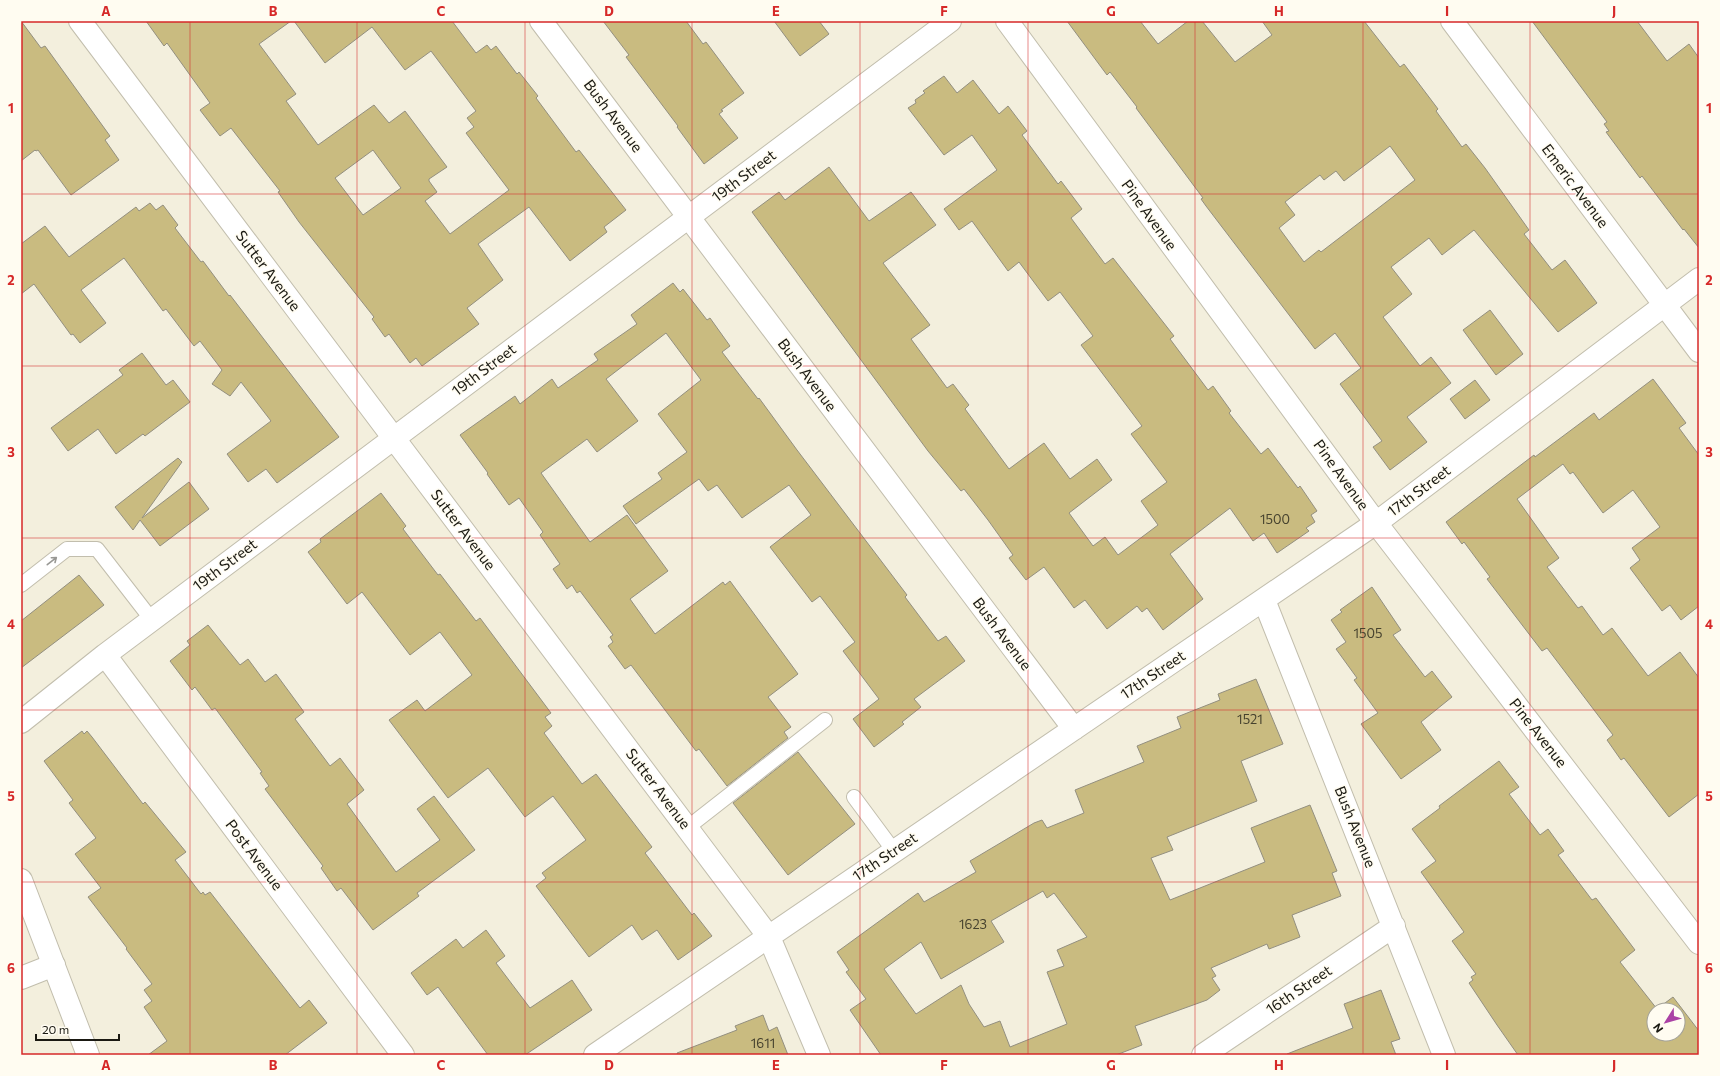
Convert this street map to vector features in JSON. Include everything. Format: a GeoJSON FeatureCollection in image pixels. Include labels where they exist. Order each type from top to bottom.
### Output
{"type":"FeatureCollection","features":[{"type":"Feature","properties":{"kind":"street","name":"Sutter Avenue"},"geometry":{"type":"LineString","coordinates":[[80,21],[769,937],[819,1055]]}},
{"type":"Feature","properties":{"kind":"street","name":"Bush Avenue"},"geometry":{"type":"LineString","coordinates":[[541,21],[1074,729]]}},
{"type":"Feature","properties":{"kind":"street","name":"19th Street"},"geometry":{"type":"LineString","coordinates":[[21,722],[105,655],[950,21]]}},
{"type":"Feature","properties":{"kind":"street","name":"Pine Avenue"},"geometry":{"type":"LineString","coordinates":[[1007,21],[1376,523],[1699,943]]}},
{"type":"Feature","properties":{"kind":"street","name":"Emeric Avenue"},"geometry":{"type":"LineString","coordinates":[[1452,21],[1699,351]]}},
{"type":"Feature","properties":{"kind":"street","name":"17th Street"},"geometry":{"type":"LineString","coordinates":[[595,1055],[1376,523],[1699,279]]}},
{"type":"Feature","properties":{"kind":"street","name":"Bush Avenue"},"geometry":{"type":"LineString","coordinates":[[1264,600],[1444,1055]]}},
{"type":"Feature","properties":{"kind":"street","name":"Post Avenue"},"geometry":{"type":"LineString","coordinates":[[105,655],[403,1055]]}},
{"type":"Feature","properties":{"kind":"street"},"geometry":{"type":"LineString","coordinates":[[21,880],[88,1055]]}},
{"type":"Feature","properties":{"kind":"street","name":"16th Street"},"geometry":{"type":"LineString","coordinates":[[1204,1055],[1394,926]]}},
{"type":"Feature","properties":{"kind":"street"},"geometry":{"type":"LineString","coordinates":[[21,978],[54,965]]}},
{"type":"Feature","properties":{"kind":"lane"},"geometry":{"type":"LineString","coordinates":[[21,585],[67,549],[97,550],[152,620]]}},
{"type":"Feature","properties":{"kind":"lane"},"geometry":{"type":"LineString","coordinates":[[687,828],[825,720]]}},
{"type":"Feature","properties":{"kind":"lane"},"geometry":{"type":"LineString","coordinates":[[854,796],[894,851]]}},
{"type":"Feature","properties":{"kind":"building"},"geometry":{"type":"Polygon","coordinates":[[[21,21],[41,48],[45,46],[110,136],[105,140],[119,160],[71,195],[38,150],[35,150],[21,161],[21,21]]]}},
{"type":"Feature","properties":{"kind":"building"},"geometry":{"type":"Polygon","coordinates":[[[146,21],[291,21],[259,44],[296,94],[286,101],[318,145],[374,105],[389,123],[405,111],[447,167],[429,179],[437,192],[425,201],[450,234],[509,190],[466,133],[474,127],[467,118],[476,111],[431,51],[405,70],[372,27],[325,63],[294,21],[452,21],[476,53],[487,45],[491,50],[496,46],[517,74],[519,72],[538,96],[536,98],[576,152],[579,150],[626,210],[604,227],[607,232],[570,261],[529,207],[478,244],[503,280],[467,308],[479,324],[422,366],[416,358],[410,363],[389,334],[385,337],[372,319],[374,317],[299,222],[278,192],[280,191],[231,128],[220,136],[200,110],[210,103],[167,43],[164,46],[146,21]],[[373,150],[335,178],[363,215],[401,188],[373,150]]]}},
{"type":"Feature","properties":{"kind":"building"},"geometry":{"type":"Polygon","coordinates":[[[603,21],[686,21],[703,44],[706,42],[744,93],[721,110],[723,111],[719,114],[738,138],[704,164],[677,127],[678,126],[626,57],[629,55],[603,21]]]}},
{"type":"Feature","properties":{"kind":"building"},"geometry":{"type":"Polygon","coordinates":[[[774,21],[819,21],[829,34],[800,56],[774,21]]]}},
{"type":"Feature","properties":{"kind":"building"},"geometry":{"type":"Polygon","coordinates":[[[1067,21],[1140,21],[1158,44],[1188,21],[1202,21],[1235,62],[1272,35],[1262,21],[1364,21],[1400,67],[1404,64],[1438,109],[1436,111],[1462,147],[1466,144],[1485,168],[1529,230],[1524,234],[1552,270],[1565,260],[1597,303],[1558,332],[1474,230],[1442,255],[1429,238],[1391,267],[1412,294],[1383,317],[1420,366],[1431,357],[1451,383],[1407,417],[1427,442],[1390,470],[1373,447],[1382,441],[1340,384],[1361,368],[1335,333],[1315,349],[1206,206],[1201,199],[1203,198],[1136,108],[1137,107],[1110,72],[1107,75],[1067,21]],[[1390,146],[1344,181],[1336,171],[1324,180],[1320,175],[1285,202],[1295,215],[1279,228],[1304,262],[1319,250],[1321,252],[1415,180],[1390,146]]]}},
{"type":"Feature","properties":{"kind":"building"},"geometry":{"type":"Polygon","coordinates":[[[1532,21],[1637,21],[1667,61],[1689,44],[1699,58],[1699,248],[1684,229],[1683,230],[1642,176],[1640,178],[1606,132],[1609,131],[1604,124],[1607,122],[1532,21]]]}},
{"type":"Feature","properties":{"kind":"building"},"geometry":{"type":"Polygon","coordinates":[[[944,76],[957,93],[973,80],[999,114],[1008,106],[1027,131],[1022,135],[1058,184],[1061,181],[1082,209],[1071,218],[1105,264],[1113,258],[1174,336],[1170,339],[1208,390],[1213,386],[1231,411],[1229,413],[1261,454],[1268,448],[1298,488],[1300,486],[1317,511],[1311,515],[1315,522],[1306,528],[1309,531],[1277,553],[1264,533],[1253,541],[1230,508],[1170,554],[1203,599],[1163,630],[1147,608],[1142,612],[1137,606],[1107,629],[1085,600],[1074,608],[1044,567],[1026,580],[1009,558],[1013,555],[988,520],[964,489],[961,491],[928,451],[752,212],[779,192],[785,200],[829,167],[869,221],[911,192],[936,225],[883,263],[930,325],[911,339],[947,388],[953,384],[969,405],[965,409],[1009,469],[1044,443],[1070,479],[1097,459],[1112,480],[1069,513],[1093,546],[1105,537],[1118,555],[1158,525],[1141,501],[1167,482],[1131,434],[1142,426],[1081,345],[1093,336],[1060,292],[1048,301],[1019,262],[1008,271],[972,221],[959,230],[944,209],[997,170],[972,135],[944,155],[908,108],[916,103],[915,100],[925,93],[923,91],[944,76]]]}},
{"type":"Feature","properties":{"kind":"building"},"geometry":{"type":"Polygon","coordinates":[[[150,203],[156,210],[163,205],[178,225],[175,228],[201,262],[203,261],[229,296],[230,295],[339,437],[277,483],[266,469],[248,482],[227,454],[271,421],[241,382],[230,396],[212,384],[222,370],[200,341],[194,346],[166,309],[163,311],[124,258],[81,290],[106,323],[80,343],[73,334],[71,335],[34,284],[21,294],[21,244],[45,226],[69,257],[136,207],[139,211],[150,203]]]}},
{"type":"Feature","properties":{"kind":"building"},"geometry":{"type":"Polygon","coordinates":[[[673,283],[680,292],[683,289],[707,320],[710,318],[730,346],[722,352],[758,399],[759,398],[907,595],[905,597],[938,641],[946,636],[965,661],[914,699],[921,707],[902,722],[904,724],[874,747],[853,719],[879,699],[843,651],[855,642],[820,596],[812,602],[770,547],[811,515],[789,485],[742,518],[717,485],[708,491],[699,479],[636,524],[623,506],[662,479],[658,473],[687,452],[658,414],[701,380],[666,333],[606,379],[638,421],[597,452],[587,439],[541,473],[590,542],[627,515],[668,571],[630,599],[655,634],[723,582],[725,585],[730,581],[798,674],[768,697],[791,727],[784,732],[788,738],[727,786],[699,749],[696,751],[631,665],[625,669],[608,646],[613,642],[610,637],[613,635],[580,591],[577,593],[572,585],[567,589],[553,569],[560,564],[540,535],[543,532],[519,498],[509,505],[460,435],[515,396],[520,404],[552,379],[558,388],[598,360],[594,354],[637,324],[631,315],[673,283]]]}},
{"type":"Feature","properties":{"kind":"building"},"geometry":{"type":"Polygon","coordinates":[[[1490,310],[1523,354],[1496,375],[1463,330],[1490,310]]]}},
{"type":"Feature","properties":{"kind":"building"},"geometry":{"type":"Polygon","coordinates":[[[142,353],[166,385],[173,380],[190,402],[145,436],[143,434],[116,454],[98,429],[68,451],[51,428],[123,375],[119,370],[142,353]]]}},
{"type":"Feature","properties":{"kind":"building"},"geometry":{"type":"Polygon","coordinates":[[[1653,379],[1686,423],[1679,428],[1699,455],[1699,606],[1681,620],[1670,605],[1662,611],[1630,568],[1640,560],[1632,548],[1660,527],[1633,490],[1603,513],[1573,472],[1570,474],[1563,464],[1517,499],[1559,558],[1547,567],[1578,608],[1582,606],[1603,635],[1612,628],[1648,676],[1680,652],[1699,678],[1699,794],[1669,817],[1624,758],[1621,760],[1607,740],[1613,735],[1547,648],[1542,651],[1487,579],[1490,577],[1464,542],[1462,544],[1446,522],[1534,455],[1535,457],[1594,413],[1599,420],[1653,379]]]}},
{"type":"Feature","properties":{"kind":"building"},"geometry":{"type":"Polygon","coordinates":[[[1475,380],[1490,400],[1465,419],[1450,399],[1475,380]]]}},
{"type":"Feature","properties":{"kind":"building"},"geometry":{"type":"Polygon","coordinates":[[[178,458],[182,462],[142,518],[189,482],[209,509],[160,546],[140,520],[133,530],[115,507],[178,458]]]}},
{"type":"Feature","properties":{"kind":"building"},"geometry":{"type":"Polygon","coordinates":[[[381,493],[406,526],[403,529],[438,575],[440,574],[476,621],[480,618],[551,713],[545,717],[552,726],[544,733],[582,784],[596,774],[652,847],[645,853],[692,915],[694,913],[712,936],[678,960],[657,930],[642,940],[632,925],[589,957],[536,886],[546,878],[542,873],[586,840],[553,796],[525,817],[488,768],[448,798],[389,720],[417,700],[425,711],[472,675],[440,632],[410,655],[362,592],[347,604],[308,552],[321,542],[320,539],[381,493]]]}},
{"type":"Feature","properties":{"kind":"building"},"geometry":{"type":"Polygon","coordinates":[[[79,575],[104,605],[21,668],[21,621],[79,575]]]}},
{"type":"Feature","properties":{"kind":"building"},"geometry":{"type":"Polygon","coordinates":[[[1372,587],[1401,630],[1393,635],[1425,677],[1432,671],[1452,697],[1421,722],[1441,750],[1401,779],[1361,724],[1378,713],[1354,680],[1357,678],[1336,649],[1346,642],[1331,620],[1342,612],[1340,610],[1372,587]]]}},
{"type":"Feature","properties":{"kind":"building"},"geometry":{"type":"Polygon","coordinates":[[[208,625],[240,665],[248,659],[265,682],[276,674],[304,712],[295,719],[330,766],[340,758],[364,790],[347,804],[396,872],[440,840],[417,809],[434,796],[475,850],[417,893],[419,896],[373,930],[341,888],[337,891],[321,868],[323,866],[265,789],[269,786],[260,773],[262,772],[215,708],[212,710],[195,687],[192,690],[170,661],[190,645],[187,641],[208,625]]]}},
{"type":"Feature","properties":{"kind":"building"},"geometry":{"type":"Polygon","coordinates":[[[1256,679],[1283,744],[1241,761],[1257,801],[1167,837],[1173,850],[1151,858],[1170,900],[1265,862],[1251,828],[1310,805],[1337,871],[1332,873],[1341,896],[1292,915],[1300,937],[1269,949],[1267,944],[1211,968],[1216,976],[1212,978],[1220,990],[1207,1000],[1135,1026],[1142,1045],[1116,1055],[881,1055],[850,1010],[866,999],[846,972],[849,970],[837,952],[918,893],[924,902],[976,872],[970,861],[1034,823],[1042,820],[1047,828],[1084,813],[1075,790],[1144,762],[1137,746],[1181,728],[1177,717],[1220,700],[1218,694],[1256,679]],[[1043,891],[991,921],[1004,942],[941,979],[921,942],[884,969],[916,1014],[961,985],[969,1004],[984,1027],[1000,1021],[1010,1047],[1067,1024],[1047,972],[1064,966],[1057,950],[1087,937],[1054,893],[1047,898],[1043,891]]]}},
{"type":"Feature","properties":{"kind":"building"},"geometry":{"type":"Polygon","coordinates":[[[82,731],[84,734],[87,731],[143,804],[145,802],[186,852],[175,860],[201,894],[203,892],[205,895],[210,892],[300,1008],[309,1000],[327,1023],[285,1055],[148,1055],[167,1041],[144,1007],[152,1001],[144,990],[152,984],[88,897],[101,888],[75,854],[96,838],[69,803],[73,800],[44,761],[82,731]]]}},
{"type":"Feature","properties":{"kind":"building"},"geometry":{"type":"Polygon","coordinates":[[[798,752],[855,824],[788,875],[733,803],[798,752]]]}},
{"type":"Feature","properties":{"kind":"building"},"geometry":{"type":"Polygon","coordinates":[[[1499,761],[1519,787],[1509,794],[1540,835],[1548,829],[1564,851],[1558,855],[1592,900],[1596,898],[1635,950],[1620,962],[1651,1002],[1646,1002],[1646,1042],[1686,1042],[1686,1014],[1699,1031],[1699,1055],[1518,1055],[1469,983],[1473,980],[1471,977],[1476,974],[1452,941],[1464,932],[1421,872],[1436,861],[1412,829],[1440,808],[1439,806],[1499,761]]]}},
{"type":"Feature","properties":{"kind":"building"},"geometry":{"type":"Polygon","coordinates":[[[486,930],[505,956],[496,963],[530,1008],[572,980],[592,1010],[525,1055],[488,1055],[438,987],[427,995],[411,973],[456,939],[463,948],[486,930]]]}},
{"type":"Feature","properties":{"kind":"building"},"geometry":{"type":"Polygon","coordinates":[[[1381,990],[1400,1039],[1391,1042],[1396,1055],[1287,1054],[1353,1028],[1344,1004],[1381,990]]]}},
{"type":"Feature","properties":{"kind":"building"},"geometry":{"type":"Polygon","coordinates":[[[1673,997],[1677,1002],[1666,1002],[1673,997]]]}},
{"type":"Feature","properties":{"kind":"building"},"geometry":{"type":"Polygon","coordinates":[[[763,1015],[769,1031],[777,1027],[788,1055],[678,1055],[677,1053],[737,1030],[735,1026],[763,1015]]]}}]}
